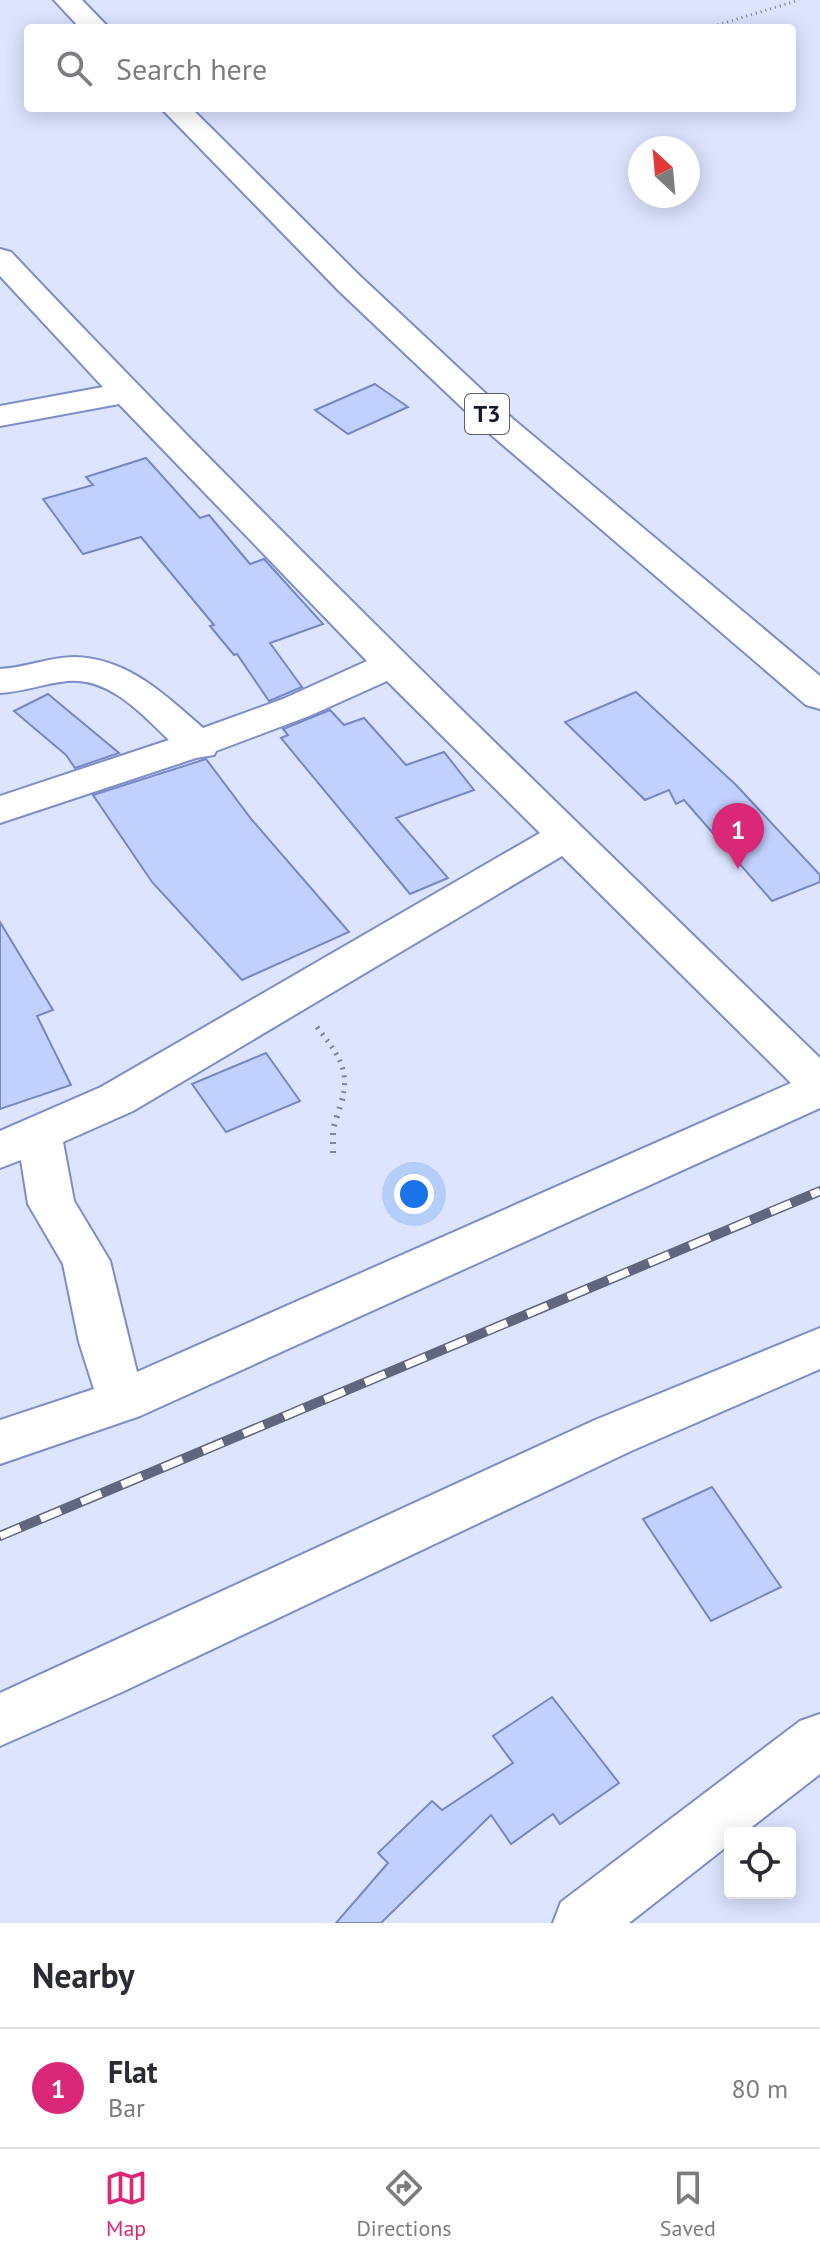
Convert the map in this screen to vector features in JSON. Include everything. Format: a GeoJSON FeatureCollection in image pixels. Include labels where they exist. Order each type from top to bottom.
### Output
{"type":"FeatureCollection","features":[{"type":"Feature","properties":{"kind":"highway"},"geometry":{"type":"LineString","coordinates":[[67,0],[91,24]]}},
{"type":"Feature","properties":{"kind":"highway","name":"T3"},"geometry":{"type":"LineString","coordinates":[[179,112],[350,284],[501,426],[820,696]]}},
{"type":"Feature","properties":{"kind":"street"},"geometry":{"type":"LineString","coordinates":[[0,258],[125,393],[391,664],[820,1087],[122,1401],[0,1442]]}},
{"type":"Feature","properties":{"kind":"street"},"geometry":{"type":"LineString","coordinates":[[0,416],[125,393]]}},
{"type":"Feature","properties":{"kind":"street"},"geometry":{"type":"LineString","coordinates":[[0,810],[138,761],[200,746],[355,683],[391,664]]}},
{"type":"Feature","properties":{"kind":"street"},"geometry":{"type":"LineString","coordinates":[[0,681],[71,669],[104,673],[123,682],[200,746]]}},
{"type":"Feature","properties":{"kind":"street"},"geometry":{"type":"LineString","coordinates":[[122,1401],[103,1342],[86,1261],[19,1143],[117,1099],[564,837]]}},
{"type":"Feature","properties":{"kind":"street"},"geometry":{"type":"LineString","coordinates":[[0,1720],[239,1613],[702,1394],[820,1348]]}},
{"type":"Feature","properties":{"kind":"street"},"geometry":{"type":"LineString","coordinates":[[582,1923],[820,1740]]}},
{"type":"Feature","properties":{"kind":"path"},"geometry":{"type":"LineString","coordinates":[[721,24],[799,0]]}},
{"type":"Feature","properties":{"kind":"path"},"geometry":{"type":"LineString","coordinates":[[292,995],[345,1071],[343,1096],[333,1117],[333,1153]]}},
{"type":"Feature","properties":{"kind":"path"},"geometry":{"type":"LineString","coordinates":[[0,1536],[820,1191]]}},
{"type":"Feature","properties":{"kind":"building"},"geometry":{"type":"Polygon","coordinates":[[[375,384],[408,407],[348,434],[315,410],[375,384]]]}},
{"type":"Feature","properties":{"kind":"building"},"geometry":{"type":"Polygon","coordinates":[[[146,458],[200,518],[209,515],[250,564],[264,559],[323,624],[270,643],[302,687],[269,701],[237,654],[234,655],[210,626],[214,625],[141,537],[83,554],[43,499],[93,485],[86,477],[146,458]]]}},
{"type":"Feature","properties":{"kind":"building"},"geometry":{"type":"Polygon","coordinates":[[[636,692],[736,785],[820,875],[820,882],[772,901],[684,800],[676,804],[669,790],[645,800],[565,722],[636,692]]]}},
{"type":"Feature","properties":{"kind":"building"},"geometry":{"type":"Polygon","coordinates":[[[48,694],[119,753],[75,768],[66,755],[14,711],[48,694]]]}},
{"type":"Feature","properties":{"kind":"building"},"geometry":{"type":"Polygon","coordinates":[[[330,710],[344,725],[364,718],[406,765],[444,752],[474,790],[396,818],[448,878],[410,894],[281,738],[288,735],[283,729],[330,710]]]}},
{"type":"Feature","properties":{"kind":"building"},"geometry":{"type":"Polygon","coordinates":[[[206,759],[252,820],[349,932],[242,980],[152,882],[93,795],[206,759]]]}},
{"type":"Feature","properties":{"kind":"building"},"geometry":{"type":"Polygon","coordinates":[[[0,922],[53,1010],[37,1016],[71,1085],[0,1109],[0,922]]]}},
{"type":"Feature","properties":{"kind":"building"},"geometry":{"type":"Polygon","coordinates":[[[266,1053],[300,1101],[226,1132],[192,1084],[266,1053]]]}},
{"type":"Feature","properties":{"kind":"building"},"geometry":{"type":"Polygon","coordinates":[[[712,1487],[781,1587],[711,1621],[643,1519],[712,1487]]]}},
{"type":"Feature","properties":{"kind":"building"},"geometry":{"type":"Polygon","coordinates":[[[552,1697],[619,1783],[560,1824],[553,1814],[511,1844],[491,1815],[381,1923],[336,1923],[388,1863],[378,1853],[432,1801],[442,1810],[513,1763],[493,1736],[552,1697]]]}},
{"type":"Feature","properties":{"kind":"railway"},"geometry":{"type":"LineString","coordinates":[[0,1536],[820,1191]]}},
{"type":"Feature","properties":{"kind":"place","name":"Flat"},"geometry":{"type":"Point","coordinates":[738,869]}}]}
